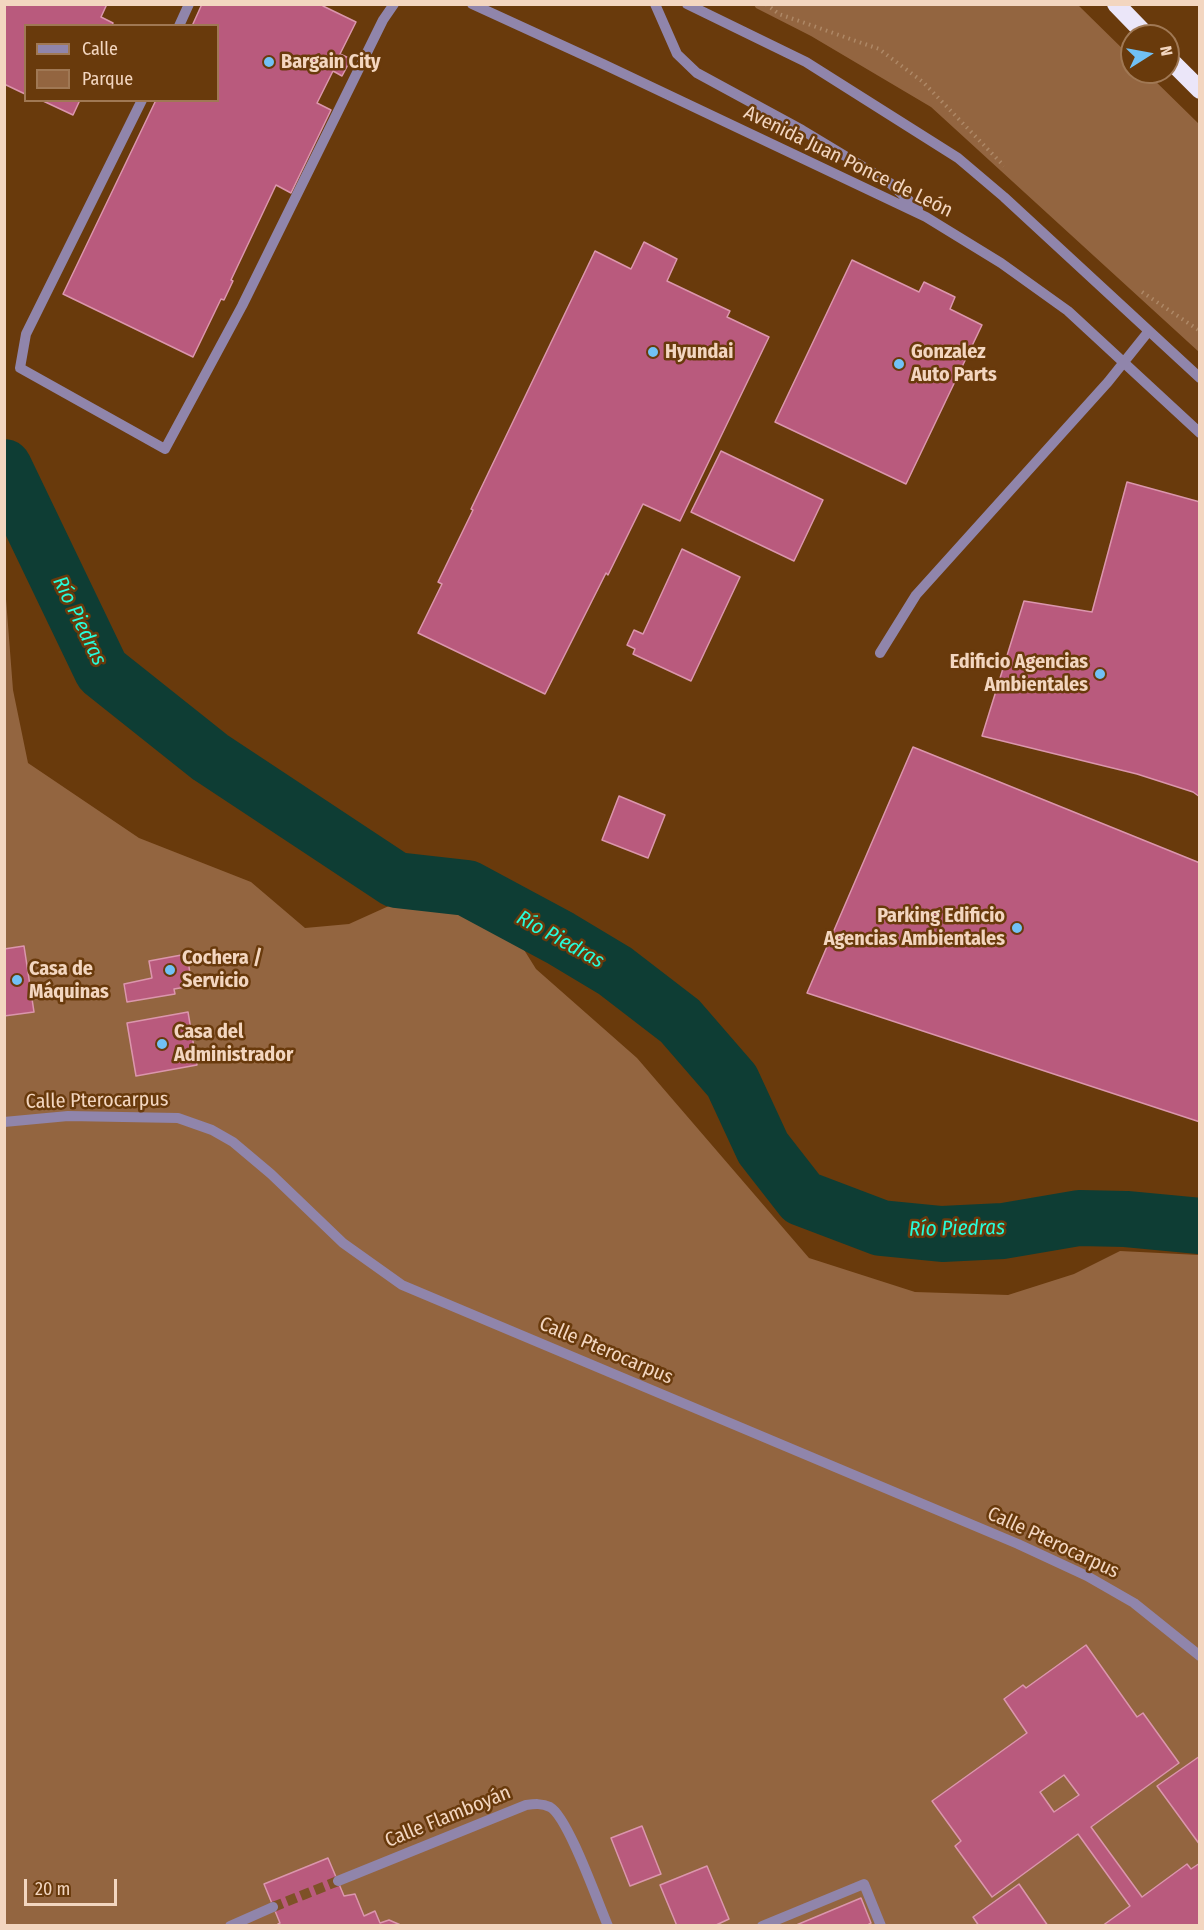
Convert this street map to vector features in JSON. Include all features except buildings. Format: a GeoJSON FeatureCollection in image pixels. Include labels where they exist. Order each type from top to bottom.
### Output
{"type":"FeatureCollection","features":[{"type":"Feature","properties":{"kind":"highway"},"geometry":{"type":"LineString","coordinates":[[1116,4],[1135,24]]}},
{"type":"Feature","properties":{"kind":"highway"},"geometry":{"type":"LineString","coordinates":[[1180,70],[1200,90]]}},
{"type":"Feature","properties":{"kind":"street"},"geometry":{"type":"LineString","coordinates":[[180,24],[189,4]]}},
{"type":"Feature","properties":{"kind":"street","name":"Avenida Juan Ponce de León"},"geometry":{"type":"LineString","coordinates":[[472,4],[926,217],[1001,263],[1058,304],[1200,433]]}},
{"type":"Feature","properties":{"kind":"street"},"geometry":{"type":"LineString","coordinates":[[656,4],[677,54],[697,73],[802,130],[890,183],[926,217]]}},
{"type":"Feature","properties":{"kind":"street"},"geometry":{"type":"LineString","coordinates":[[687,4],[806,62],[958,158],[1004,197],[1200,378]]}},
{"type":"Feature","properties":{"kind":"street"},"geometry":{"type":"LineString","coordinates":[[141,102],[26,334],[20,368],[165,449],[242,306],[390,6]]}},
{"type":"Feature","properties":{"kind":"street"},"geometry":{"type":"LineString","coordinates":[[880,653],[916,595],[1124,363],[1148,332]]}},
{"type":"Feature","properties":{"kind":"street","name":"Calle Pterocarpus"},"geometry":{"type":"LineString","coordinates":[[4,1122],[68,1116],[178,1118],[212,1130],[233,1142],[271,1174],[343,1242],[402,1285],[1087,1575],[1134,1603],[1200,1656]]}},
{"type":"Feature","properties":{"kind":"street","name":"Calle Flamboyán"},"geometry":{"type":"LineString","coordinates":[[338,1881],[526,1805],[539,1804],[554,1811],[563,1824],[608,1926]]}},
{"type":"Feature","properties":{"kind":"street"},"geometry":{"type":"LineString","coordinates":[[762,1926],[864,1884],[881,1926]]}},
{"type":"Feature","properties":{"kind":"street"},"geometry":{"type":"LineString","coordinates":[[230,1926],[273,1907]]}},
{"type":"Feature","properties":{"kind":"green space"},"geometry":{"type":"Polygon","coordinates":[[[754,5],[1078,5],[1120,46],[1120,84],[1158,84],[1199,124],[1199,352],[931,107],[811,36],[754,5]]]}},
{"type":"Feature","properties":{"kind":"green space"},"geometry":{"type":"Polygon","coordinates":[[[5,586],[13,690],[28,763],[139,838],[251,882],[305,928],[349,924],[473,868],[536,969],[637,1058],[809,1258],[915,1292],[1008,1295],[1074,1274],[1120,1251],[1199,1255],[1199,1925],[5,1925],[5,586]]]}},
{"type":"Feature","properties":{"kind":"waterway","name":"Río Piedras"},"geometry":{"type":"LineString","coordinates":[[4,467],[102,671],[210,757],[396,880],[467,888],[560,938],[615,971],[680,1021],[732,1081],[763,1148],[802,1198],[881,1228],[942,1234],[1003,1231],[1079,1218],[1126,1219],[1200,1226]]}},
{"type":"Feature","properties":{"kind":"tunnel"},"geometry":{"type":"LineString","coordinates":[[273,1907],[338,1881]]}},
{"type":"Feature","properties":{"kind":"place","name":"Bargain City"},"geometry":{"type":"Point","coordinates":[269,62]}},
{"type":"Feature","properties":{"kind":"place","name":"Hyundai"},"geometry":{"type":"Point","coordinates":[653,352]}},
{"type":"Feature","properties":{"kind":"place","name":"Gonzalez Auto Parts"},"geometry":{"type":"Point","coordinates":[899,364]}},
{"type":"Feature","properties":{"kind":"place","name":"Edificio Agencias Ambientales"},"geometry":{"type":"Point","coordinates":[1100,674]}},
{"type":"Feature","properties":{"kind":"place","name":"Parking Edificio Agencias Ambientales"},"geometry":{"type":"Point","coordinates":[1017,928]}},
{"type":"Feature","properties":{"kind":"place","name":"Cochera / Servicio"},"geometry":{"type":"Point","coordinates":[170,970]}},
{"type":"Feature","properties":{"kind":"place","name":"Casa de Máquinas"},"geometry":{"type":"Point","coordinates":[17,980]}},
{"type":"Feature","properties":{"kind":"place","name":"Casa del Administrador"},"geometry":{"type":"Point","coordinates":[162,1044]}}]}
